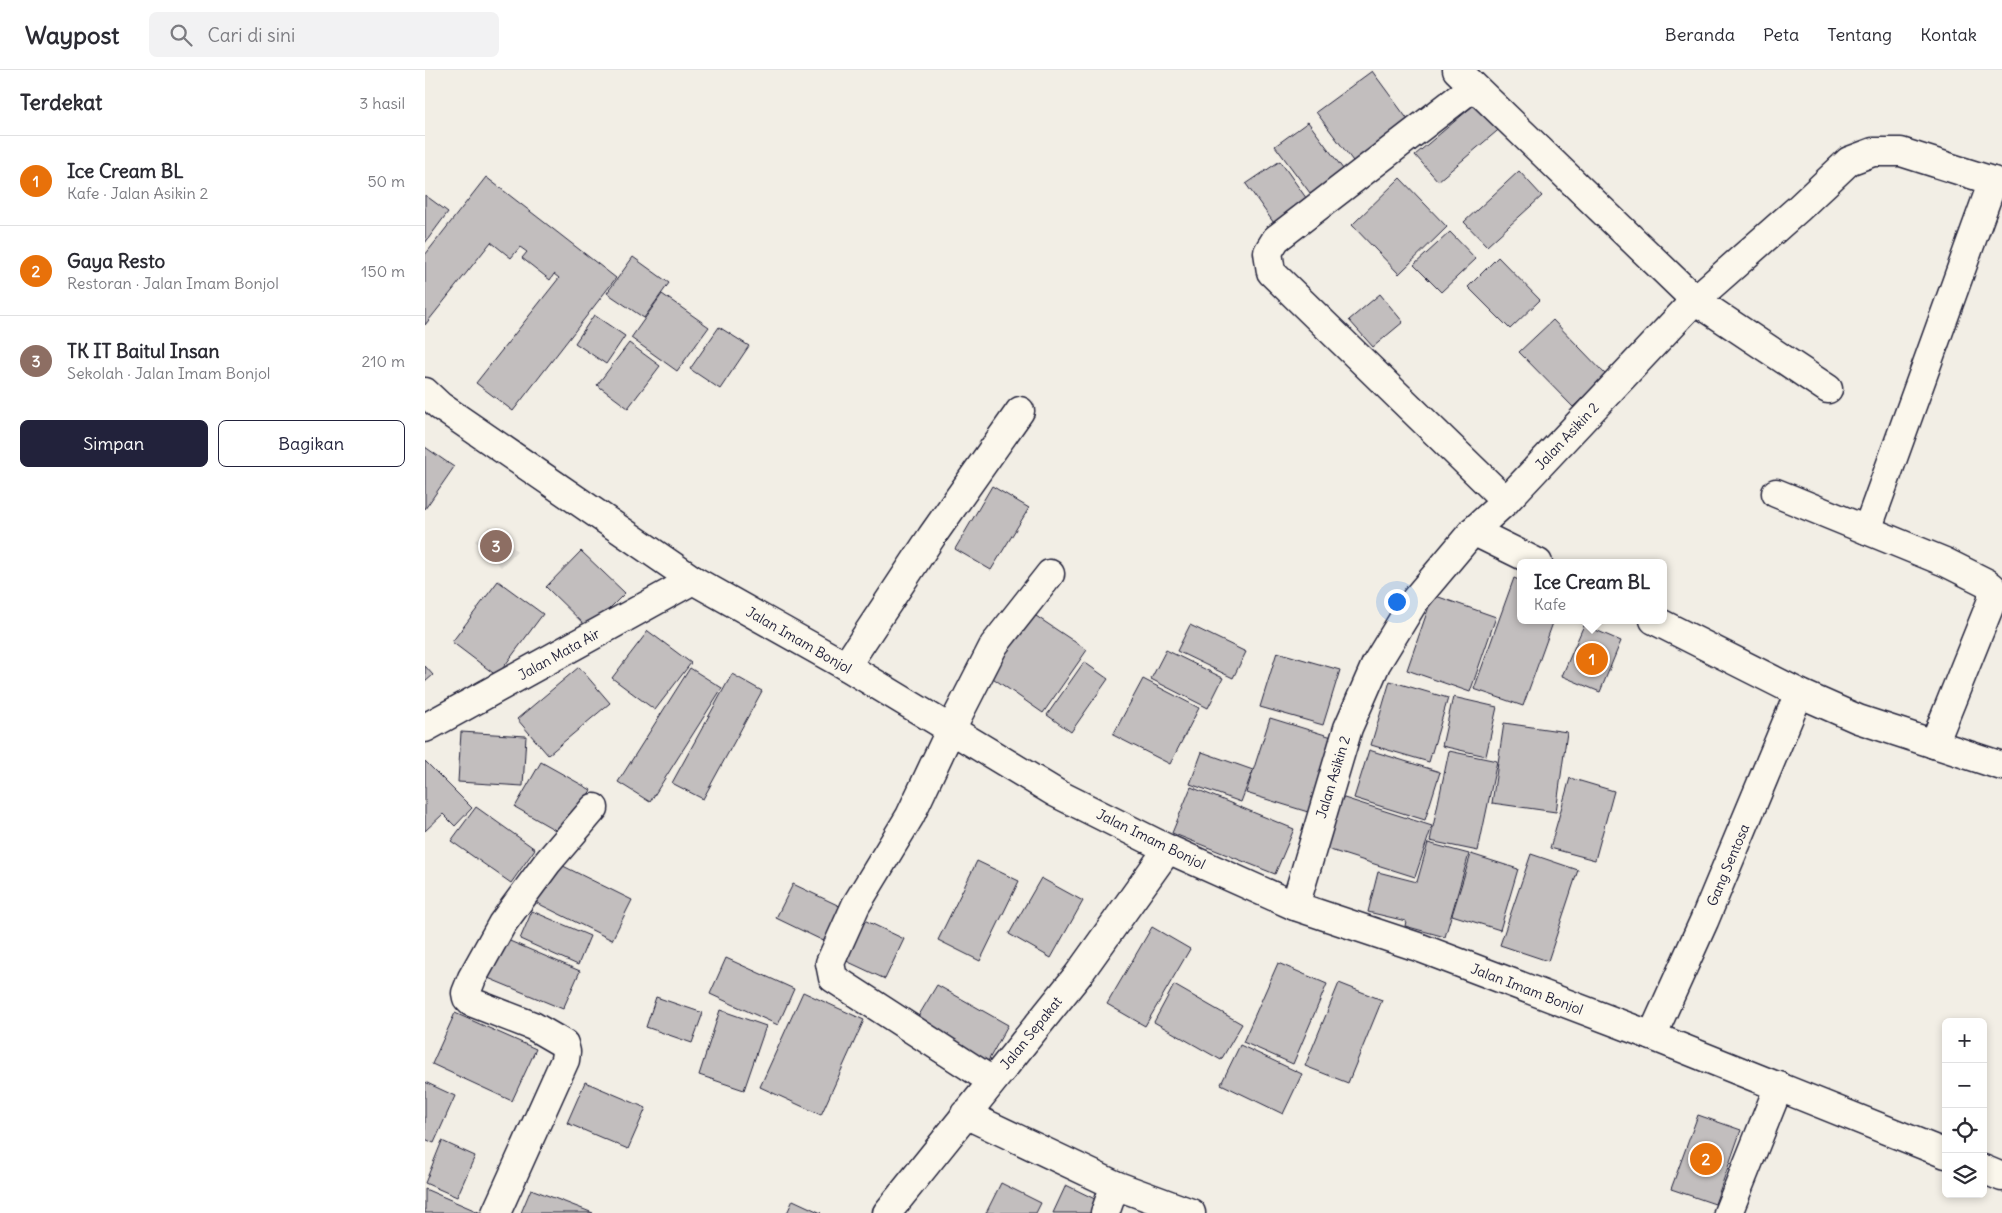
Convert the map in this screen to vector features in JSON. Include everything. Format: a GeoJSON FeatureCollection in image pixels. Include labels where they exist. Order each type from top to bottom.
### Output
{"type":"FeatureCollection","features":[{"type":"Feature","properties":{"kind":"main road"},"geometry":{"type":"LineString","coordinates":[[1506,501],[1271,272],[1268,252],[1276,239],[1465,78],[1695,300],[1828,389]]}},
{"type":"Feature","properties":{"kind":"main road","name":"Jalan Asikin 2"},"geometry":{"type":"LineString","coordinates":[[1295,906],[1348,728],[1376,664],[1415,600],[1473,530],[1506,501],[1695,300],[1799,210],[1849,161],[1873,152],[1901,152],[1997,182]]}},
{"type":"Feature","properties":{"kind":"main road"},"geometry":{"type":"LineString","coordinates":[[1867,530],[1997,182]]}},
{"type":"Feature","properties":{"kind":"main road","name":"Jalan Imam Bonjol"},"geometry":{"type":"LineString","coordinates":[[425,392],[440,406],[693,580],[846,666],[950,731],[1056,793],[1168,849],[1295,906],[1418,947],[1652,1036],[1944,1153]]}},
{"type":"Feature","properties":{"kind":"main road"},"geometry":{"type":"LineString","coordinates":[[846,666],[932,536],[1019,410]]}},
{"type":"Feature","properties":{"kind":"main road"},"geometry":{"type":"LineString","coordinates":[[1776,493],[1945,562],[1992,587],[1992,600],[1934,744]]}},
{"type":"Feature","properties":{"kind":"main road"},"geometry":{"type":"LineString","coordinates":[[1473,530],[1530,559]]}},
{"type":"Feature","properties":{"kind":"main road"},"geometry":{"type":"LineString","coordinates":[[992,1081],[833,978],[830,963],[855,905],[910,816],[950,731],[994,645],[1050,574]]}},
{"type":"Feature","properties":{"kind":"main road","name":"Jalan Mata Air"},"geometry":{"type":"LineString","coordinates":[[425,728],[693,580]]}},
{"type":"Feature","properties":{"kind":"main road"},"geometry":{"type":"LineString","coordinates":[[1661,624],[1799,693],[1858,719],[2002,766]]}},
{"type":"Feature","properties":{"kind":"main road","name":"Gang Sentosa"},"geometry":{"type":"LineString","coordinates":[[1652,1036],[1704,921],[1799,693]]}},
{"type":"Feature","properties":{"kind":"main road"},"geometry":{"type":"LineString","coordinates":[[496,1213],[565,1060],[566,1052],[564,1044],[533,1026],[471,1002],[467,998],[466,993],[471,978],[502,924],[547,863],[594,808]]}},
{"type":"Feature","properties":{"kind":"main road","name":"Jalan Sepakat"},"geometry":{"type":"LineString","coordinates":[[887,1213],[1078,975],[1168,849]]}},
{"type":"Feature","properties":{"kind":"main road"},"geometry":{"type":"LineString","coordinates":[[1728,1213],[1779,1086]]}},
{"type":"Feature","properties":{"kind":"main road"},"geometry":{"type":"LineString","coordinates":[[965,1114],[1115,1185],[1191,1213]]}},
{"type":"Feature","properties":{"kind":"main road"},"geometry":{"type":"LineString","coordinates":[[1987,1171],[2002,1177]]}},
{"type":"Feature","properties":{"kind":"main road"},"geometry":{"type":"LineString","coordinates":[[1105,1213],[1115,1185]]}},
{"type":"Feature","properties":{"kind":"shaded area"},"geometry":{"type":"Polygon","coordinates":[[[490,526],[517,551],[501,567],[475,541],[490,526]]]}},
{"type":"Feature","properties":{"kind":"building"},"geometry":{"type":"Polygon","coordinates":[[[1372,71],[1414,128],[1359,169],[1316,112],[1372,71]]]}},
{"type":"Feature","properties":{"kind":"building"},"geometry":{"type":"Polygon","coordinates":[[[1481,99],[1503,126],[1438,181],[1415,155],[1481,99]]]}},
{"type":"Feature","properties":{"kind":"building"},"geometry":{"type":"Polygon","coordinates":[[[1308,122],[1346,173],[1313,197],[1275,146],[1308,122]]]}},
{"type":"Feature","properties":{"kind":"building"},"geometry":{"type":"Polygon","coordinates":[[[1280,161],[1309,202],[1276,226],[1246,184],[1280,161]]]}},
{"type":"Feature","properties":{"kind":"building"},"geometry":{"type":"Polygon","coordinates":[[[1519,171],[1542,196],[1487,246],[1464,222],[1519,171]]]}},
{"type":"Feature","properties":{"kind":"building"},"geometry":{"type":"Polygon","coordinates":[[[486,177],[616,278],[513,411],[476,383],[559,278],[554,274],[550,280],[522,258],[527,252],[520,247],[511,258],[491,242],[425,325],[425,255],[486,177]]]}},
{"type":"Feature","properties":{"kind":"building"},"geometry":{"type":"Polygon","coordinates":[[[1400,178],[1447,227],[1399,274],[1352,225],[1400,178]]]}},
{"type":"Feature","properties":{"kind":"building"},"geometry":{"type":"Polygon","coordinates":[[[425,195],[448,212],[425,243],[425,195]]]}},
{"type":"Feature","properties":{"kind":"building"},"geometry":{"type":"Polygon","coordinates":[[[1450,232],[1476,259],[1441,292],[1414,265],[1450,232]]]}},
{"type":"Feature","properties":{"kind":"building"},"geometry":{"type":"Polygon","coordinates":[[[633,257],[669,283],[644,318],[607,293],[633,257]]]}},
{"type":"Feature","properties":{"kind":"building"},"geometry":{"type":"Polygon","coordinates":[[[1498,257],[1540,300],[1510,329],[1468,287],[1498,257]]]}},
{"type":"Feature","properties":{"kind":"building"},"geometry":{"type":"Polygon","coordinates":[[[662,294],[709,327],[677,371],[631,338],[662,294]]]}},
{"type":"Feature","properties":{"kind":"building"},"geometry":{"type":"Polygon","coordinates":[[[1380,294],[1403,322],[1373,347],[1349,320],[1380,294]]]}},
{"type":"Feature","properties":{"kind":"building"},"geometry":{"type":"Polygon","coordinates":[[[594,315],[625,336],[606,364],[575,343],[594,315]]]}},
{"type":"Feature","properties":{"kind":"building"},"geometry":{"type":"Polygon","coordinates":[[[1553,320],[1606,375],[1573,407],[1519,352],[1553,320]]]}},
{"type":"Feature","properties":{"kind":"building"},"geometry":{"type":"Polygon","coordinates":[[[719,327],[749,346],[720,389],[690,369],[719,327]]]}},
{"type":"Feature","properties":{"kind":"building"},"geometry":{"type":"Polygon","coordinates":[[[629,343],[660,366],[628,408],[597,385],[629,343]]]}},
{"type":"Feature","properties":{"kind":"building"},"geometry":{"type":"Polygon","coordinates":[[[425,447],[454,467],[425,509],[425,447]]]}},
{"type":"Feature","properties":{"kind":"building"},"geometry":{"type":"Polygon","coordinates":[[[992,486],[1029,508],[991,570],[955,549],[992,486]]]}},
{"type":"Feature","properties":{"kind":"building"},"geometry":{"type":"Polygon","coordinates":[[[581,551],[625,593],[589,629],[546,587],[581,551]]]}},
{"type":"Feature","properties":{"kind":"building"},"geometry":{"type":"Polygon","coordinates":[[[1514,578],[1517,579],[1517,624],[1553,624],[1523,706],[1474,689],[1514,578]]]}},
{"type":"Feature","properties":{"kind":"building"},"geometry":{"type":"Polygon","coordinates":[[[498,581],[543,614],[497,676],[452,642],[498,581]]]}},
{"type":"Feature","properties":{"kind":"building"},"geometry":{"type":"Polygon","coordinates":[[[1433,595],[1496,617],[1470,692],[1407,670],[1433,595]]]}},
{"type":"Feature","properties":{"kind":"building"},"geometry":{"type":"Polygon","coordinates":[[[1030,612],[1087,650],[1043,713],[987,674],[1030,612]]]}},
{"type":"Feature","properties":{"kind":"building"},"geometry":{"type":"Polygon","coordinates":[[[1190,625],[1246,652],[1233,678],[1177,651],[1190,625]]]}},
{"type":"Feature","properties":{"kind":"building"},"geometry":{"type":"Polygon","coordinates":[[[1584,625],[1621,641],[1600,692],[1562,676],[1584,625]]]}},
{"type":"Feature","properties":{"kind":"building"},"geometry":{"type":"Polygon","coordinates":[[[648,631],[691,663],[655,710],[612,678],[648,631]]]}},
{"type":"Feature","properties":{"kind":"building"},"geometry":{"type":"Polygon","coordinates":[[[1166,650],[1223,678],[1208,708],[1151,679],[1166,650]]]}},
{"type":"Feature","properties":{"kind":"building"},"geometry":{"type":"Polygon","coordinates":[[[1277,652],[1340,670],[1323,725],[1260,707],[1277,652]]]}},
{"type":"Feature","properties":{"kind":"building"},"geometry":{"type":"Polygon","coordinates":[[[1084,662],[1108,679],[1071,732],[1047,715],[1084,662]]]}},
{"type":"Feature","properties":{"kind":"building"},"geometry":{"type":"Polygon","coordinates":[[[425,666],[433,675],[425,682],[425,666]]]}},
{"type":"Feature","properties":{"kind":"building"},"geometry":{"type":"Polygon","coordinates":[[[579,667],[610,703],[548,755],[517,719],[579,667]]]}},
{"type":"Feature","properties":{"kind":"building"},"geometry":{"type":"Polygon","coordinates":[[[690,668],[722,688],[650,802],[618,782],[690,668]]]}},
{"type":"Feature","properties":{"kind":"building"},"geometry":{"type":"Polygon","coordinates":[[[732,674],[762,691],[703,799],[672,783],[732,674]]]}},
{"type":"Feature","properties":{"kind":"building"},"geometry":{"type":"Polygon","coordinates":[[[1143,679],[1199,708],[1170,764],[1113,735],[1143,679]]]}},
{"type":"Feature","properties":{"kind":"building"},"geometry":{"type":"Polygon","coordinates":[[[1390,681],[1448,698],[1429,762],[1371,745],[1390,681]]]}},
{"type":"Feature","properties":{"kind":"building"},"geometry":{"type":"Polygon","coordinates":[[[1453,697],[1497,707],[1486,756],[1442,746],[1453,697]]]}},
{"type":"Feature","properties":{"kind":"building"},"geometry":{"type":"Polygon","coordinates":[[[1270,718],[1332,737],[1308,812],[1246,793],[1270,718]]]}},
{"type":"Feature","properties":{"kind":"building"},"geometry":{"type":"Polygon","coordinates":[[[1504,723],[1567,732],[1556,812],[1492,803],[1504,723]]]}},
{"type":"Feature","properties":{"kind":"building"},"geometry":{"type":"Polygon","coordinates":[[[461,732],[526,736],[523,786],[458,782],[461,732]]]}},
{"type":"Feature","properties":{"kind":"building"},"geometry":{"type":"Polygon","coordinates":[[[1369,750],[1440,772],[1425,820],[1354,798],[1369,750]]]}},
{"type":"Feature","properties":{"kind":"building"},"geometry":{"type":"Polygon","coordinates":[[[1449,751],[1497,761],[1478,851],[1430,841],[1449,751]]]}},
{"type":"Feature","properties":{"kind":"building"},"geometry":{"type":"Polygon","coordinates":[[[1202,752],[1253,770],[1241,802],[1190,784],[1202,752]]]}},
{"type":"Feature","properties":{"kind":"building"},"geometry":{"type":"Polygon","coordinates":[[[425,761],[472,808],[455,826],[443,814],[425,831],[425,761]]]}},
{"type":"Feature","properties":{"kind":"building"},"geometry":{"type":"Polygon","coordinates":[[[541,762],[591,790],[564,835],[515,807],[541,762]]]}},
{"type":"Feature","properties":{"kind":"building"},"geometry":{"type":"Polygon","coordinates":[[[1570,778],[1614,791],[1595,860],[1550,848],[1570,778]]]}},
{"type":"Feature","properties":{"kind":"building"},"geometry":{"type":"Polygon","coordinates":[[[1191,787],[1294,829],[1275,874],[1172,833],[1191,787]]]}},
{"type":"Feature","properties":{"kind":"building"},"geometry":{"type":"Polygon","coordinates":[[[1341,797],[1432,826],[1415,877],[1324,848],[1341,797]]]}},
{"type":"Feature","properties":{"kind":"building"},"geometry":{"type":"Polygon","coordinates":[[[476,807],[535,849],[511,883],[451,841],[476,807]]]}},
{"type":"Feature","properties":{"kind":"building"},"geometry":{"type":"Polygon","coordinates":[[[1428,843],[1469,854],[1445,937],[1405,926],[1406,921],[1368,912],[1378,872],[1417,882],[1428,843]]]}},
{"type":"Feature","properties":{"kind":"building"},"geometry":{"type":"Polygon","coordinates":[[[1471,854],[1518,869],[1500,930],[1452,915],[1471,854]]]}},
{"type":"Feature","properties":{"kind":"building"},"geometry":{"type":"Polygon","coordinates":[[[1531,854],[1578,870],[1548,961],[1500,945],[1531,854]]]}},
{"type":"Feature","properties":{"kind":"building"},"geometry":{"type":"Polygon","coordinates":[[[977,861],[1019,881],[980,961],[938,940],[977,861]]]}},
{"type":"Feature","properties":{"kind":"building"},"geometry":{"type":"Polygon","coordinates":[[[555,862],[632,900],[612,940],[535,902],[555,862]]]}},
{"type":"Feature","properties":{"kind":"building"},"geometry":{"type":"Polygon","coordinates":[[[1041,878],[1083,901],[1051,958],[1009,934],[1041,878]]]}},
{"type":"Feature","properties":{"kind":"building"},"geometry":{"type":"Polygon","coordinates":[[[793,884],[848,910],[832,945],[776,918],[793,884]]]}},
{"type":"Feature","properties":{"kind":"building"},"geometry":{"type":"Polygon","coordinates":[[[532,911],[590,936],[578,965],[520,939],[532,911]]]}},
{"type":"Feature","properties":{"kind":"building"},"geometry":{"type":"Polygon","coordinates":[[[862,919],[904,939],[885,979],[842,959],[862,919]]]}},
{"type":"Feature","properties":{"kind":"building"},"geometry":{"type":"Polygon","coordinates":[[[1152,927],[1190,949],[1145,1026],[1107,1004],[1152,927]]]}},
{"type":"Feature","properties":{"kind":"building"},"geometry":{"type":"Polygon","coordinates":[[[505,939],[580,971],[563,1009],[488,978],[505,939]]]}},
{"type":"Feature","properties":{"kind":"building"},"geometry":{"type":"Polygon","coordinates":[[[726,958],[794,989],[778,1025],[710,994],[726,958]]]}},
{"type":"Feature","properties":{"kind":"building"},"geometry":{"type":"Polygon","coordinates":[[[1278,963],[1327,984],[1293,1064],[1243,1042],[1278,963]]]}},
{"type":"Feature","properties":{"kind":"building"},"geometry":{"type":"Polygon","coordinates":[[[1339,983],[1382,1000],[1348,1083],[1305,1066],[1339,983]]]}},
{"type":"Feature","properties":{"kind":"building"},"geometry":{"type":"Polygon","coordinates":[[[937,985],[1008,1025],[988,1061],[916,1020],[937,985]]]}},
{"type":"Feature","properties":{"kind":"building"},"geometry":{"type":"Polygon","coordinates":[[[1174,985],[1242,1024],[1221,1060],[1154,1022],[1174,985]]]}},
{"type":"Feature","properties":{"kind":"building"},"geometry":{"type":"Polygon","coordinates":[[[803,992],[864,1020],[821,1115],[760,1087],[803,992]]]}},
{"type":"Feature","properties":{"kind":"building"},"geometry":{"type":"Polygon","coordinates":[[[656,997],[703,1013],[692,1043],[646,1027],[656,997]]]}},
{"type":"Feature","properties":{"kind":"building"},"geometry":{"type":"Polygon","coordinates":[[[720,1010],[766,1026],[744,1090],[699,1075],[720,1010]]]}},
{"type":"Feature","properties":{"kind":"building"},"geometry":{"type":"Polygon","coordinates":[[[455,1013],[536,1049],[512,1101],[432,1064],[455,1013]]]}},
{"type":"Feature","properties":{"kind":"building"},"geometry":{"type":"Polygon","coordinates":[[[1240,1045],[1302,1074],[1283,1114],[1221,1084],[1240,1045]]]}},
{"type":"Feature","properties":{"kind":"building"},"geometry":{"type":"Polygon","coordinates":[[[425,1082],[455,1096],[434,1143],[425,1139],[425,1082]]]}},
{"type":"Feature","properties":{"kind":"building"},"geometry":{"type":"Polygon","coordinates":[[[585,1082],[646,1108],[628,1149],[567,1123],[585,1082]]]}},
{"type":"Feature","properties":{"kind":"building"},"geometry":{"type":"Polygon","coordinates":[[[1698,1115],[1741,1130],[1715,1204],[1671,1189],[1698,1115]]]}},
{"type":"Feature","properties":{"kind":"building"},"geometry":{"type":"Polygon","coordinates":[[[442,1141],[475,1156],[457,1197],[425,1183],[442,1141]]]}},
{"type":"Feature","properties":{"kind":"building"},"geometry":{"type":"Polygon","coordinates":[[[1001,1183],[1041,1203],[1036,1213],[986,1213],[1001,1183]]]}},
{"type":"Feature","properties":{"kind":"building"},"geometry":{"type":"Polygon","coordinates":[[[1066,1185],[1103,1203],[1098,1213],[1053,1213],[1066,1185]]]}},
{"type":"Feature","properties":{"kind":"building"},"geometry":{"type":"Polygon","coordinates":[[[425,1189],[481,1213],[425,1213],[425,1189]]]}},
{"type":"Feature","properties":{"kind":"building"},"geometry":{"type":"Polygon","coordinates":[[[531,1189],[593,1213],[521,1213],[531,1189]]]}},
{"type":"Feature","properties":{"kind":"building"},"geometry":{"type":"Polygon","coordinates":[[[793,1200],[821,1213],[787,1213],[793,1200]]]}},
{"type":"Feature","properties":{"kind":"place","name":"TK IT Baitul Insan"},"geometry":{"type":"Point","coordinates":[496,546]}},
{"type":"Feature","properties":{"kind":"place","name":"Ice Cream BL"},"geometry":{"type":"Point","coordinates":[1592,659]}},
{"type":"Feature","properties":{"kind":"place","name":"Gaya Resto"},"geometry":{"type":"Point","coordinates":[1706,1159]}}]}
